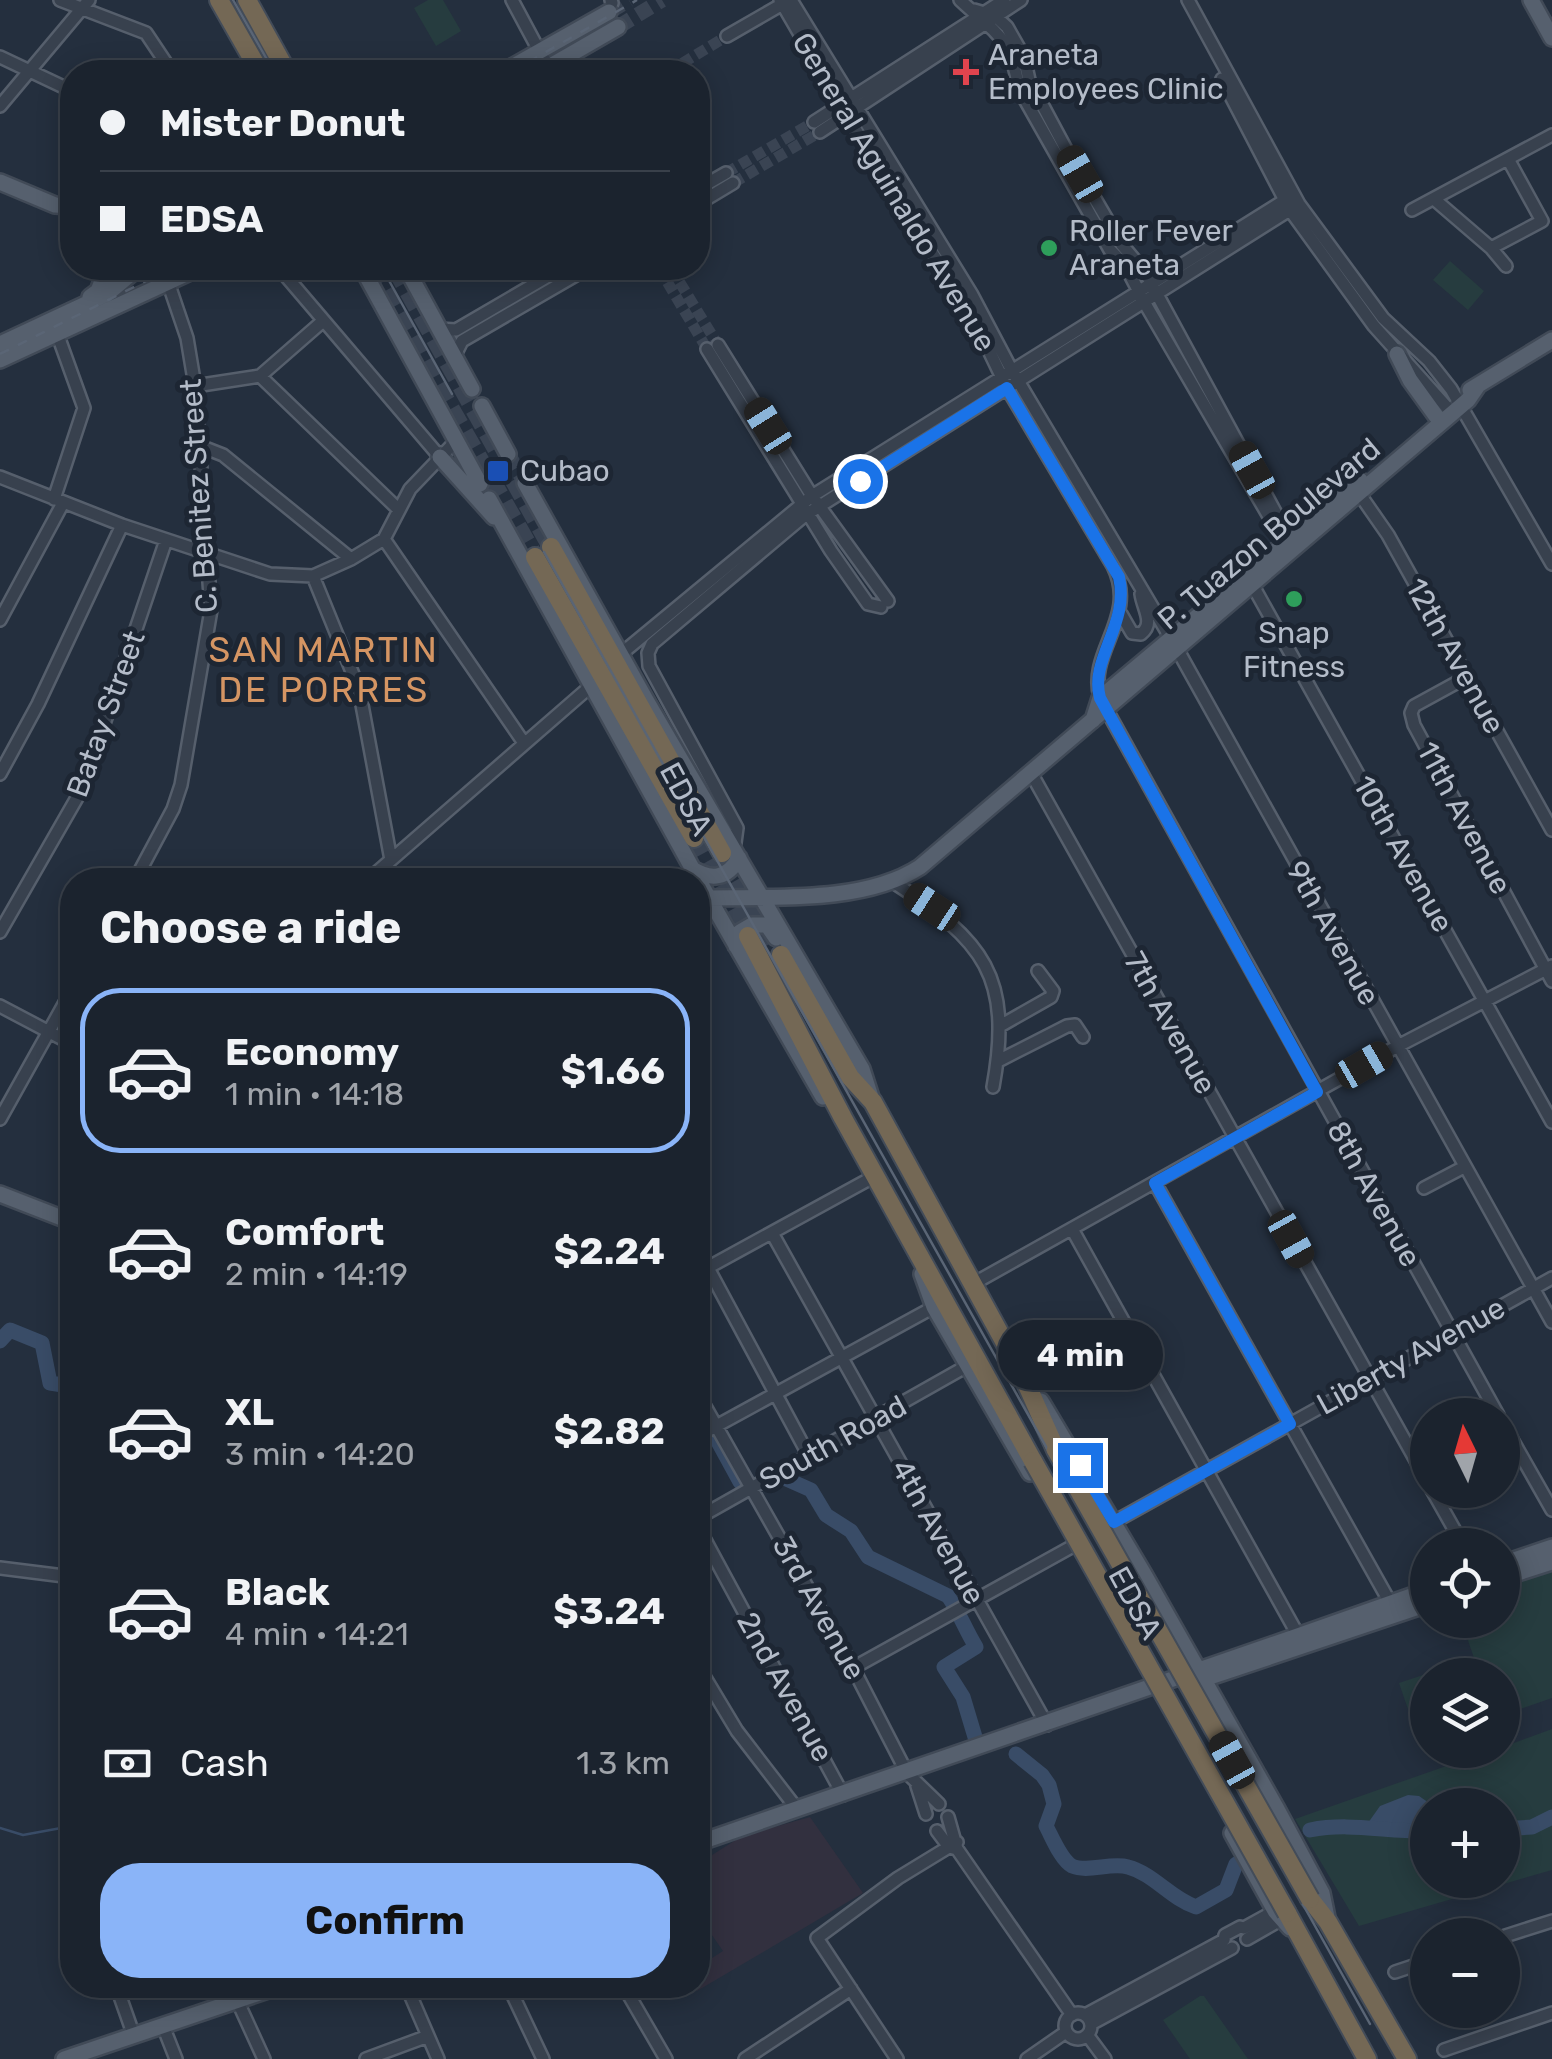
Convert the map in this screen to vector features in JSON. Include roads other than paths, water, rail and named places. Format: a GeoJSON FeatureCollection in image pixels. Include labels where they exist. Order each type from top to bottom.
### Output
{"type":"FeatureCollection","features":[{"type":"Feature","properties":{"kind":"highway"},"geometry":{"type":"LineString","coordinates":[[219,0],[253,60]]}},
{"type":"Feature","properties":{"kind":"highway"},"geometry":{"type":"LineString","coordinates":[[247,0],[281,60]]}},
{"type":"Feature","properties":{"kind":"highway","name":"EDSA"},"geometry":{"type":"LineString","coordinates":[[694,838],[543,552],[732,853]]}},
{"type":"Feature","properties":{"kind":"highway","name":"EDSA"},"geometry":{"type":"LineString","coordinates":[[742,941],[1034,1461],[1281,1914],[1367,2059]]}},
{"type":"Feature","properties":{"kind":"highway","name":"EDSA"},"geometry":{"type":"LineString","coordinates":[[786,952],[850,1076],[872,1102],[1022,1374],[1056,1450],[1310,1898],[1328,1922],[1407,2059]]}},
{"type":"Feature","properties":{"kind":"main road"},"geometry":{"type":"LineString","coordinates":[[210,0],[243,60]]}},
{"type":"Feature","properties":{"kind":"main road"},"geometry":{"type":"LineString","coordinates":[[256,0],[290,60]]}},
{"type":"Feature","properties":{"kind":"main road"},"geometry":{"type":"LineString","coordinates":[[1531,0],[1552,38]]}},
{"type":"Feature","properties":{"kind":"main road"},"geometry":{"type":"LineString","coordinates":[[552,60],[610,5]]}},
{"type":"Feature","properties":{"kind":"main road"},"geometry":{"type":"LineString","coordinates":[[557,60],[618,27]]}},
{"type":"Feature","properties":{"kind":"main road"},"geometry":{"type":"LineString","coordinates":[[0,182],[60,209]]}},
{"type":"Feature","properties":{"kind":"main road"},"geometry":{"type":"LineString","coordinates":[[55,205],[60,205]]}},
{"type":"Feature","properties":{"kind":"main road"},"geometry":{"type":"LineString","coordinates":[[0,341],[94,295],[101,280]]}},
{"type":"Feature","properties":{"kind":"main road"},"geometry":{"type":"LineString","coordinates":[[0,341],[107,294],[124,280]]}},
{"type":"Feature","properties":{"kind":"main road"},"geometry":{"type":"LineString","coordinates":[[0,360],[154,280]]}},
{"type":"Feature","properties":{"kind":"main road","name":"EDSA"},"geometry":{"type":"LineString","coordinates":[[369,280],[691,868]]}},
{"type":"Feature","properties":{"kind":"main road"},"geometry":{"type":"LineString","coordinates":[[412,280],[472,389]]}},
{"type":"Feature","properties":{"kind":"main road","name":"P. Tuazon Boulevard"},"geometry":{"type":"LineString","coordinates":[[1103,704],[1450,408],[1552,340]]}},
{"type":"Feature","properties":{"kind":"main road"},"geometry":{"type":"LineString","coordinates":[[1397,354],[1404,371],[1450,408]]}},
{"type":"Feature","properties":{"kind":"main road"},"geometry":{"type":"LineString","coordinates":[[482,406],[508,454]]}},
{"type":"Feature","properties":{"kind":"main road"},"geometry":{"type":"LineString","coordinates":[[440,457],[502,523]]}},
{"type":"Feature","properties":{"kind":"main road","name":"EDSA"},"geometry":{"type":"LineString","coordinates":[[525,483],[732,853],[761,896],[786,952]]}},
{"type":"Feature","properties":{"kind":"main road","name":"P. Tuazon Boulevard"},"geometry":{"type":"LineString","coordinates":[[1173,642],[1253,586],[1290,545]]}},
{"type":"Feature","properties":{"kind":"main road"},"geometry":{"type":"LineString","coordinates":[[710,898],[859,890],[893,882],[920,868],[1093,720],[1103,704]]}},
{"type":"Feature","properties":{"kind":"main road"},"geometry":{"type":"LineString","coordinates":[[710,876],[729,872],[732,853]]}},
{"type":"Feature","properties":{"kind":"main road"},"geometry":{"type":"LineString","coordinates":[[773,918],[783,895]]}},
{"type":"Feature","properties":{"kind":"main road","name":"EDSA"},"geometry":{"type":"LineString","coordinates":[[710,906],[742,941]]}},
{"type":"Feature","properties":{"kind":"main road"},"geometry":{"type":"LineString","coordinates":[[742,941],[742,930],[762,924],[786,952]]}},
{"type":"Feature","properties":{"kind":"main road"},"geometry":{"type":"LineString","coordinates":[[0,1194],[60,1217]]}},
{"type":"Feature","properties":{"kind":"main road","name":"EDSA"},"geometry":{"type":"LineString","coordinates":[[909,1237],[934,1307],[1281,1914]]}},
{"type":"Feature","properties":{"kind":"main road","name":"EDSA"},"geometry":{"type":"LineString","coordinates":[[1022,1374],[1114,1522],[1201,1674],[1322,1894],[1328,1922]]}},
{"type":"Feature","properties":{"kind":"main road"},"geometry":{"type":"LineString","coordinates":[[1520,1558],[1552,1547]]}},
{"type":"Feature","properties":{"kind":"main road"},"geometry":{"type":"LineString","coordinates":[[1520,1572],[1552,1562]]}},
{"type":"Feature","properties":{"kind":"main road"},"geometry":{"type":"LineString","coordinates":[[1100,1596],[1111,1601],[1127,1600],[1140,1590],[1144,1574]]}},
{"type":"Feature","properties":{"kind":"main road"},"geometry":{"type":"LineString","coordinates":[[1201,1674],[1221,1673],[1410,1600]]}},
{"type":"Feature","properties":{"kind":"main road"},"geometry":{"type":"LineString","coordinates":[[710,1839],[844,1794],[911,1778],[1128,1694],[1201,1674],[1296,1630],[1410,1607]]}},
{"type":"Feature","properties":{"kind":"main road"},"geometry":{"type":"LineString","coordinates":[[1131,1651],[1134,1635],[1143,1626],[1158,1622],[1174,1627]]}},
{"type":"Feature","properties":{"kind":"main road"},"geometry":{"type":"LineString","coordinates":[[1216,1701],[1221,1673]]}},
{"type":"Feature","properties":{"kind":"main road"},"geometry":{"type":"LineString","coordinates":[[64,2059],[243,1998]]}},
{"type":"Feature","properties":{"kind":"street"},"geometry":{"type":"LineString","coordinates":[[60,0],[85,4],[146,33],[164,60]]}},
{"type":"Feature","properties":{"kind":"street"},"geometry":{"type":"LineString","coordinates":[[512,0],[543,60]]}},
{"type":"Feature","properties":{"kind":"street"},"geometry":{"type":"LineString","coordinates":[[817,127],[979,12],[1004,0]]}},
{"type":"Feature","properties":{"kind":"street"},"geometry":{"type":"LineString","coordinates":[[979,12],[1021,0]]}},
{"type":"Feature","properties":{"kind":"street"},"geometry":{"type":"LineString","coordinates":[[1185,0],[1292,202],[1397,354],[1450,408]]}},
{"type":"Feature","properties":{"kind":"street"},"geometry":{"type":"LineString","coordinates":[[727,36],[785,1]]}},
{"type":"Feature","properties":{"kind":"street","name":"General Aguinaldo Avenue"},"geometry":{"type":"LineString","coordinates":[[785,1],[972,295],[1009,378],[1114,566],[1122,588],[1120,614],[1100,669],[1098,688],[1103,704]]}},
{"type":"Feature","properties":{"kind":"street"},"geometry":{"type":"LineString","coordinates":[[0,106],[85,4]]}},
{"type":"Feature","properties":{"kind":"street"},"geometry":{"type":"LineString","coordinates":[[979,12],[999,32],[1014,60],[1019,89],[1110,250],[1148,293],[1290,545]]}},
{"type":"Feature","properties":{"kind":"street"},"geometry":{"type":"LineString","coordinates":[[0,57],[60,85]]}},
{"type":"Feature","properties":{"kind":"street"},"geometry":{"type":"LineString","coordinates":[[1412,210],[1552,136]]}},
{"type":"Feature","properties":{"kind":"street"},"geometry":{"type":"LineString","coordinates":[[1491,248],[1542,221],[1508,160]]}},
{"type":"Feature","properties":{"kind":"street"},"geometry":{"type":"LineString","coordinates":[[710,185],[730,178],[710,194]]}},
{"type":"Feature","properties":{"kind":"street"},"geometry":{"type":"LineString","coordinates":[[1434,199],[1506,266]]}},
{"type":"Feature","properties":{"kind":"street"},"geometry":{"type":"LineString","coordinates":[[621,654],[810,505],[1292,202]]}},
{"type":"Feature","properties":{"kind":"street"},"geometry":{"type":"LineString","coordinates":[[1292,202],[1384,318],[1429,360],[1450,408],[1552,564]]}},
{"type":"Feature","properties":{"kind":"street","name":"C. Benitez Street"},"geometry":{"type":"LineString","coordinates":[[142,868],[173,810],[181,785],[211,610],[195,386],[187,338],[165,280]]}},
{"type":"Feature","properties":{"kind":"street"},"geometry":{"type":"LineString","coordinates":[[289,280],[440,457]]}},
{"type":"Feature","properties":{"kind":"street"},"geometry":{"type":"LineString","coordinates":[[542,280],[545,285]]}},
{"type":"Feature","properties":{"kind":"street"},"geometry":{"type":"LineString","coordinates":[[545,285],[550,280]]}},
{"type":"Feature","properties":{"kind":"street"},"geometry":{"type":"LineString","coordinates":[[454,357],[463,333],[558,280]]}},
{"type":"Feature","properties":{"kind":"street"},"geometry":{"type":"LineString","coordinates":[[195,386],[260,376],[323,321]]}},
{"type":"Feature","properties":{"kind":"street"},"geometry":{"type":"LineString","coordinates":[[438,329],[463,333]]}},
{"type":"Feature","properties":{"kind":"street"},"geometry":{"type":"LineString","coordinates":[[0,620],[58,501],[84,408],[57,333]]}},
{"type":"Feature","properties":{"kind":"street"},"geometry":{"type":"LineString","coordinates":[[712,347],[868,604],[884,604]]}},
{"type":"Feature","properties":{"kind":"street"},"geometry":{"type":"LineString","coordinates":[[1413,371],[1425,368],[1429,360]]}},
{"type":"Feature","properties":{"kind":"street"},"geometry":{"type":"LineString","coordinates":[[260,376],[398,509]]}},
{"type":"Feature","properties":{"kind":"street","name":"General Aguinaldo Avenue"},"geometry":{"type":"LineString","coordinates":[[1009,378],[1173,642]]}},
{"type":"Feature","properties":{"kind":"street"},"geometry":{"type":"LineString","coordinates":[[0,478],[122,525],[270,574],[313,576],[352,560],[384,539],[410,489],[456,441]]}},
{"type":"Feature","properties":{"kind":"street"},"geometry":{"type":"LineString","coordinates":[[200,446],[223,455],[352,560]]}},
{"type":"Feature","properties":{"kind":"street","name":"12th Avenue"},"geometry":{"type":"LineString","coordinates":[[1357,489],[1552,830]]}},
{"type":"Feature","properties":{"kind":"street"},"geometry":{"type":"LineString","coordinates":[[732,853],[738,828],[651,670],[648,654],[652,644],[810,505]]}},
{"type":"Feature","properties":{"kind":"street"},"geometry":{"type":"LineString","coordinates":[[0,774],[38,704],[122,525]]}},
{"type":"Feature","properties":{"kind":"street"},"geometry":{"type":"LineString","coordinates":[[384,539],[524,743]]}},
{"type":"Feature","properties":{"kind":"street","name":"Batay Street"},"geometry":{"type":"LineString","coordinates":[[0,932],[82,789],[166,540]]}},
{"type":"Feature","properties":{"kind":"street"},"geometry":{"type":"LineString","coordinates":[[313,576],[359,689],[391,860]]}},
{"type":"Feature","properties":{"kind":"street"},"geometry":{"type":"LineString","coordinates":[[1120,614],[1132,633],[1141,634],[1147,629],[1149,623],[1139,584]]}},
{"type":"Feature","properties":{"kind":"street","name":"10th Avenue"},"geometry":{"type":"LineString","coordinates":[[1253,586],[1552,1122]]}},
{"type":"Feature","properties":{"kind":"street","name":"9th Avenue"},"geometry":{"type":"LineString","coordinates":[[1173,642],[1552,1322]]}},
{"type":"Feature","properties":{"kind":"street","name":"11th Avenue"},"geometry":{"type":"LineString","coordinates":[[1467,678],[1414,706],[1414,724],[1550,972]]}},
{"type":"Feature","properties":{"kind":"street"},"geometry":{"type":"LineString","coordinates":[[382,868],[592,685]]}},
{"type":"Feature","properties":{"kind":"street","name":"8th Avenue"},"geometry":{"type":"LineString","coordinates":[[1103,704],[1488,1398]]}},
{"type":"Feature","properties":{"kind":"street","name":"7th Avenue"},"geometry":{"type":"LineString","coordinates":[[1030,773],[1410,1450]]}},
{"type":"Feature","properties":{"kind":"street"},"geometry":{"type":"LineString","coordinates":[[893,882],[932,907],[969,940],[992,979],[998,996],[1000,1026],[993,1088]]}},
{"type":"Feature","properties":{"kind":"street"},"geometry":{"type":"LineString","coordinates":[[1000,1026],[1051,997],[1053,991],[1038,972]]}},
{"type":"Feature","properties":{"kind":"street"},"geometry":{"type":"LineString","coordinates":[[972,1285],[1396,1047],[1483,1001],[1550,972]]}},
{"type":"Feature","properties":{"kind":"street"},"geometry":{"type":"LineString","coordinates":[[0,1006],[60,1037]]}},
{"type":"Feature","properties":{"kind":"street"},"geometry":{"type":"LineString","coordinates":[[0,1118],[60,1011]]}},
{"type":"Feature","properties":{"kind":"street"},"geometry":{"type":"LineString","coordinates":[[998,1061],[1067,1026],[1075,1026],[1083,1037]]}},
{"type":"Feature","properties":{"kind":"street"},"geometry":{"type":"LineString","coordinates":[[1424,1188],[1464,1167]]}},
{"type":"Feature","properties":{"kind":"street"},"geometry":{"type":"LineString","coordinates":[[710,1266],[875,1176]]}},
{"type":"Feature","properties":{"kind":"street"},"geometry":{"type":"LineString","coordinates":[[1155,1183],[1393,1609]]}},
{"type":"Feature","properties":{"kind":"street"},"geometry":{"type":"LineString","coordinates":[[1072,1229],[1296,1630]]}},
{"type":"Feature","properties":{"kind":"street","name":"4th Avenue"},"geometry":{"type":"LineString","coordinates":[[772,1233],[1046,1725]]}},
{"type":"Feature","properties":{"kind":"street","name":"Liberty Avenue"},"geometry":{"type":"LineString","coordinates":[[1114,1522],[1552,1278]]}},
{"type":"Feature","properties":{"kind":"street"},"geometry":{"type":"LineString","coordinates":[[710,1282],[777,1393],[809,1456]]}},
{"type":"Feature","properties":{"kind":"street"},"geometry":{"type":"LineString","coordinates":[[710,1429],[934,1307]]}},
{"type":"Feature","properties":{"kind":"street","name":"South Road"},"geometry":{"type":"LineString","coordinates":[[710,1511],[967,1366]]}},
{"type":"Feature","properties":{"kind":"street","name":"3rd Avenue"},"geometry":{"type":"LineString","coordinates":[[710,1436],[752,1488],[911,1778]]}},
{"type":"Feature","properties":{"kind":"street"},"geometry":{"type":"LineString","coordinates":[[1520,1454],[1552,1510]]}},
{"type":"Feature","properties":{"kind":"street"},"geometry":{"type":"LineString","coordinates":[[854,1668],[1072,1546]]}},
{"type":"Feature","properties":{"kind":"street","name":"2nd Avenue"},"geometry":{"type":"LineString","coordinates":[[710,1549],[844,1794]]}},
{"type":"Feature","properties":{"kind":"street"},"geometry":{"type":"LineString","coordinates":[[0,1568],[60,1576]]}},
{"type":"Feature","properties":{"kind":"street"},"geometry":{"type":"LineString","coordinates":[[710,1694],[797,1809]]}},
{"type":"Feature","properties":{"kind":"street"},"geometry":{"type":"LineString","coordinates":[[911,1778],[939,1804]]}},
{"type":"Feature","properties":{"kind":"street"},"geometry":{"type":"LineString","coordinates":[[911,1778],[926,1814]]}},
{"type":"Feature","properties":{"kind":"street"},"geometry":{"type":"LineString","coordinates":[[948,1818],[954,1846]]}},
{"type":"Feature","properties":{"kind":"street"},"geometry":{"type":"LineString","coordinates":[[937,1831],[954,1846],[1084,2022],[1106,2059]]}},
{"type":"Feature","properties":{"kind":"street"},"geometry":{"type":"LineString","coordinates":[[897,2059],[817,1938],[898,1878],[954,1846]]}},
{"type":"Feature","properties":{"kind":"street"},"geometry":{"type":"LineString","coordinates":[[1247,1939],[1281,1914]]}},
{"type":"Feature","properties":{"kind":"street"},"geometry":{"type":"LineString","coordinates":[[1066,2032],[1066,2021],[1084,2022],[1206,1955],[1240,1927],[1281,1914]]}},
{"type":"Feature","properties":{"kind":"street"},"geometry":{"type":"LineString","coordinates":[[1520,1931],[1552,1921]]}},
{"type":"Feature","properties":{"kind":"street"},"geometry":{"type":"LineString","coordinates":[[1206,1955],[1232,1948]]}},
{"type":"Feature","properties":{"kind":"street"},"geometry":{"type":"LineString","coordinates":[[1395,1972],[1410,1967]]}},
{"type":"Feature","properties":{"kind":"street"},"geometry":{"type":"LineString","coordinates":[[745,2059],[851,1990]]}},
{"type":"Feature","properties":{"kind":"street"},"geometry":{"type":"LineString","coordinates":[[121,1998],[134,2036]]}},
{"type":"Feature","properties":{"kind":"street"},"geometry":{"type":"LineString","coordinates":[[412,1998],[438,2059]]}},
{"type":"Feature","properties":{"kind":"street"},"geometry":{"type":"LineString","coordinates":[[514,1998],[544,2059]]}},
{"type":"Feature","properties":{"kind":"street"},"geometry":{"type":"LineString","coordinates":[[631,1998],[666,2059]]}},
{"type":"Feature","properties":{"kind":"street"},"geometry":{"type":"LineString","coordinates":[[237,2000],[264,2059]]}},
{"type":"Feature","properties":{"kind":"street"},"geometry":{"type":"LineString","coordinates":[[1444,2050],[1552,2013]]}},
{"type":"Feature","properties":{"kind":"street"},"geometry":{"type":"LineString","coordinates":[[1066,2032],[1076,2040],[1084,2022]]}},
{"type":"Feature","properties":{"kind":"street"},"geometry":{"type":"LineString","coordinates":[[163,2026],[176,2059]]}},
{"type":"Feature","properties":{"kind":"street"},"geometry":{"type":"LineString","coordinates":[[1027,2059],[1066,2032]]}},
{"type":"Feature","properties":{"kind":"street"},"geometry":{"type":"LineString","coordinates":[[366,2059],[428,2036]]}},
{"type":"Feature","properties":{"kind":"water"},"geometry":{"type":"Polygon","coordinates":[[[1410,1795],[1410,1829],[1368,1823],[1380,1806],[1410,1795]]]}},
{"type":"Feature","properties":{"kind":"waterway"},"geometry":{"type":"LineString","coordinates":[[0,1341],[10,1330],[42,1343],[50,1383],[60,1385]]}},
{"type":"Feature","properties":{"kind":"waterway"},"geometry":{"type":"LineString","coordinates":[[710,1436],[716,1438],[740,1482]]}},
{"type":"Feature","properties":{"kind":"waterway"},"geometry":{"type":"LineString","coordinates":[[784,1478],[811,1490],[826,1515],[851,1531],[868,1557],[948,1596],[976,1647],[944,1667],[963,1697],[975,1737]]}},
{"type":"Feature","properties":{"kind":"waterway"},"geometry":{"type":"LineString","coordinates":[[1016,1754],[1049,1785],[1054,1804],[1046,1826],[1072,1866],[1128,1867],[1196,1907],[1226,1890],[1236,1864]]}},
{"type":"Feature","properties":{"kind":"waterway"},"geometry":{"type":"LineString","coordinates":[[1520,1828],[1532,1827],[1552,1817]]}},
{"type":"Feature","properties":{"kind":"waterway"},"geometry":{"type":"LineString","coordinates":[[1310,1830],[1340,1827],[1410,1830]]}},
{"type":"Feature","properties":{"kind":"waterway"},"geometry":{"type":"LineString","coordinates":[[0,1828],[23,1835],[60,1828]]}},
{"type":"Feature","properties":{"kind":"tunnel"},"geometry":{"type":"LineString","coordinates":[[609,12],[629,0]]}},
{"type":"Feature","properties":{"kind":"tunnel"},"geometry":{"type":"LineString","coordinates":[[618,27],[662,0]]}},
{"type":"Feature","properties":{"kind":"tunnel"},"geometry":{"type":"LineString","coordinates":[[688,60],[727,36]]}},
{"type":"Feature","properties":{"kind":"tunnel"},"geometry":{"type":"LineString","coordinates":[[726,173],[814,122]]}},
{"type":"Feature","properties":{"kind":"tunnel"},"geometry":{"type":"LineString","coordinates":[[733,183],[820,132]]}},
{"type":"Feature","properties":{"kind":"tunnel"},"geometry":{"type":"LineString","coordinates":[[378,280],[535,557]]}},
{"type":"Feature","properties":{"kind":"tunnel"},"geometry":{"type":"LineString","coordinates":[[402,280],[551,547]]}},
{"type":"Feature","properties":{"kind":"tunnel"},"geometry":{"type":"LineString","coordinates":[[666,280],[707,349]]}},
{"type":"Feature","properties":{"kind":"tunnel"},"geometry":{"type":"LineString","coordinates":[[678,280],[718,345]]}},
{"type":"Feature","properties":{"kind":"tunnel"},"geometry":{"type":"LineString","coordinates":[[508,454],[525,483]]}},
{"type":"Feature","properties":{"kind":"tunnel"},"geometry":{"type":"LineString","coordinates":[[694,838],[748,936]]}},
{"type":"Feature","properties":{"kind":"tunnel"},"geometry":{"type":"LineString","coordinates":[[724,856],[781,955]]}},
{"type":"Feature","properties":{"kind":"tram line"},"geometry":{"type":"LineString","coordinates":[[233,0],[267,60]]}},
{"type":"Feature","properties":{"kind":"tram line"},"geometry":{"type":"LineString","coordinates":[[389,280],[452,394]]}},
{"type":"Feature","properties":{"kind":"tram line"},"geometry":{"type":"LineString","coordinates":[[544,552],[1370,2024]]}},
{"type":"Feature","properties":{"kind":"railway"},"geometry":{"type":"LineString","coordinates":[[532,60],[637,0]]}},
{"type":"Feature","properties":{"kind":"railway"},"geometry":{"type":"LineString","coordinates":[[0,354],[148,280]]}},
{"type":"Feature","properties":{"kind":"place","name":"Araneta Employees Clinic"},"geometry":{"type":"Point","coordinates":[966,72]}},
{"type":"Feature","properties":{"kind":"place","name":"Roller Fever Araneta"},"geometry":{"type":"Point","coordinates":[1049,248]}},
{"type":"Feature","properties":{"kind":"place","name":"Cubao"},"geometry":{"type":"Point","coordinates":[498,471]}},
{"type":"Feature","properties":{"kind":"place","name":"Snap Fitness"},"geometry":{"type":"Point","coordinates":[1294,599]}},
{"type":"Feature","properties":{"kind":"district","name":"SAN MARTIN DE PORRES"},"geometry":{"type":"Point","coordinates":[324,670]}}]}
